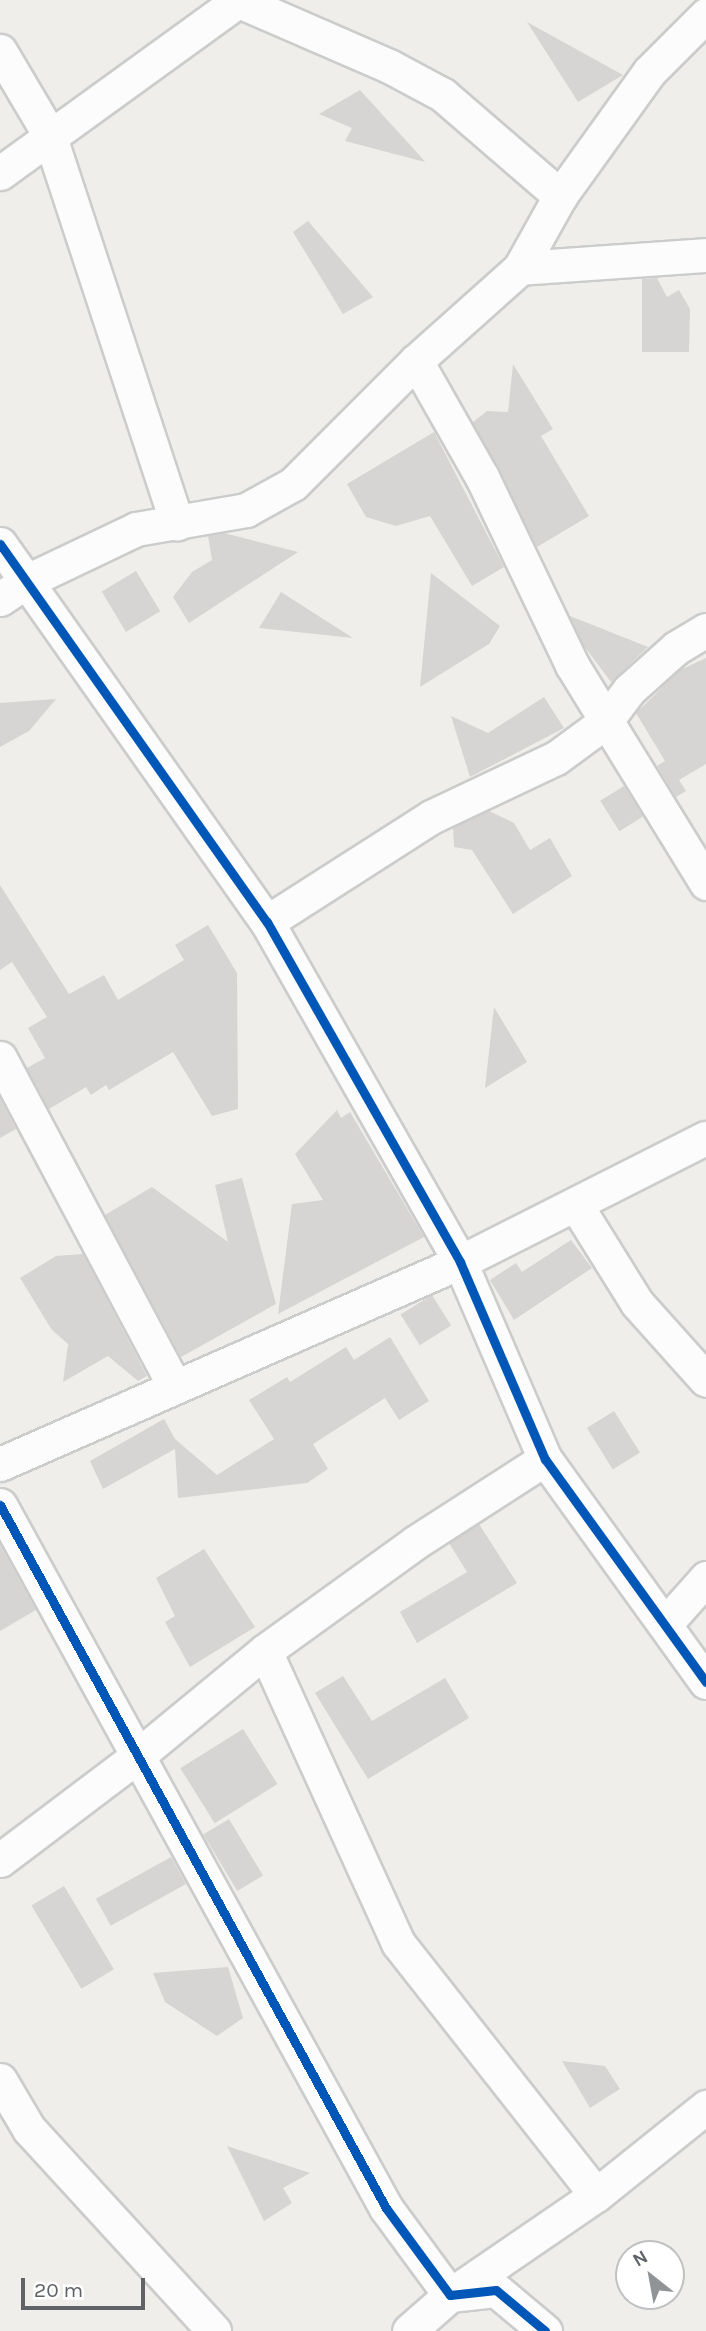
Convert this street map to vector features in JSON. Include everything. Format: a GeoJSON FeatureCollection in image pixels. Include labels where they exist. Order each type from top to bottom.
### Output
{"type":"FeatureCollection","features":[{"type":"Feature","properties":{"kind":"street"},"geometry":{"type":"LineString","coordinates":[[0,173],[49,134],[237,0],[389,66],[443,95],[560,196]]}},
{"type":"Feature","properties":{"kind":"street"},"geometry":{"type":"LineString","coordinates":[[12,591],[136,529],[246,510],[293,484],[416,360],[520,268],[560,196],[649,72],[706,15]]}},
{"type":"Feature","properties":{"kind":"street"},"geometry":{"type":"LineString","coordinates":[[0,51],[49,134],[177,523]]}},
{"type":"Feature","properties":{"kind":"street"},"geometry":{"type":"LineString","coordinates":[[520,268],[706,255]]}},
{"type":"Feature","properties":{"kind":"street"},"geometry":{"type":"LineString","coordinates":[[416,360],[482,477],[572,665],[706,883]]}},
{"type":"Feature","properties":{"kind":"street"},"geometry":{"type":"LineString","coordinates":[[0,544],[12,591],[267,922],[460,1262],[545,1459],[667,1622],[706,1682]]}},
{"type":"Feature","properties":{"kind":"street"},"geometry":{"type":"LineString","coordinates":[[267,922],[431,817],[556,758],[605,722],[629,690],[676,648],[706,630]]}},
{"type":"Feature","properties":{"kind":"street"},"geometry":{"type":"LineString","coordinates":[[0,1058],[174,1385]]}},
{"type":"Feature","properties":{"kind":"street"},"geometry":{"type":"LineString","coordinates":[[0,1464],[174,1385],[460,1262],[706,1138]]}},
{"type":"Feature","properties":{"kind":"street"},"geometry":{"type":"LineString","coordinates":[[576,1205],[637,1303],[706,1380]]}},
{"type":"Feature","properties":{"kind":"street"},"geometry":{"type":"LineString","coordinates":[[0,1860],[135,1758],[265,1651],[416,1542],[545,1459]]}},
{"type":"Feature","properties":{"kind":"street"},"geometry":{"type":"LineString","coordinates":[[0,1506],[135,1758],[386,2208],[450,2295]]}},
{"type":"Feature","properties":{"kind":"street"},"geometry":{"type":"LineString","coordinates":[[667,1622],[706,1578]]}},
{"type":"Feature","properties":{"kind":"street"},"geometry":{"type":"LineString","coordinates":[[265,1651],[398,1943],[596,2194]]}},
{"type":"Feature","properties":{"kind":"street"},"geometry":{"type":"LineString","coordinates":[[0,2080],[29,2129],[214,2331]]}},
{"type":"Feature","properties":{"kind":"street"},"geometry":{"type":"LineString","coordinates":[[409,2331],[450,2295],[596,2194],[706,2107]]}},
{"type":"Feature","properties":{"kind":"street"},"geometry":{"type":"LineString","coordinates":[[450,2295],[496,2290],[545,2331]]}},
{"type":"Feature","properties":{"kind":"building"},"geometry":{"type":"Polygon","coordinates":[[[527,22],[623,75],[578,102],[527,22]]]}},
{"type":"Feature","properties":{"kind":"building"},"geometry":{"type":"Polygon","coordinates":[[[360,90],[425,162],[345,141],[352,128],[319,114],[360,90]]]}},
{"type":"Feature","properties":{"kind":"building"},"geometry":{"type":"Polygon","coordinates":[[[308,221],[373,297],[343,314],[293,232],[308,221]]]}},
{"type":"Feature","properties":{"kind":"building"},"geometry":{"type":"Polygon","coordinates":[[[657,278],[667,297],[679,290],[690,309],[689,352],[642,352],[642,279],[657,278]]]}},
{"type":"Feature","properties":{"kind":"building"},"geometry":{"type":"Polygon","coordinates":[[[513,364],[553,429],[541,436],[589,516],[537,547],[473,422],[487,411],[508,412],[513,364]]]}},
{"type":"Feature","properties":{"kind":"building"},"geometry":{"type":"Polygon","coordinates":[[[434,432],[504,567],[472,586],[430,516],[396,526],[366,517],[347,484],[434,432]]]}},
{"type":"Feature","properties":{"kind":"building"},"geometry":{"type":"Polygon","coordinates":[[[224,533],[298,552],[189,623],[173,597],[192,572],[212,560],[208,536],[224,533]]]}},
{"type":"Feature","properties":{"kind":"building"},"geometry":{"type":"Polygon","coordinates":[[[136,571],[160,611],[126,632],[102,592],[136,571]]]}},
{"type":"Feature","properties":{"kind":"building"},"geometry":{"type":"Polygon","coordinates":[[[431,573],[500,626],[489,644],[420,687],[431,573]]]}},
{"type":"Feature","properties":{"kind":"building"},"geometry":{"type":"Polygon","coordinates":[[[281,592],[353,638],[259,628],[281,592]]]}},
{"type":"Feature","properties":{"kind":"building"},"geometry":{"type":"Polygon","coordinates":[[[570,616],[648,647],[611,682],[584,646],[570,616]]]}},
{"type":"Feature","properties":{"kind":"building"},"geometry":{"type":"Polygon","coordinates":[[[706,658],[706,764],[679,780],[686,791],[676,797],[657,766],[665,761],[636,713],[680,670],[706,658]]]}},
{"type":"Feature","properties":{"kind":"building"},"geometry":{"type":"Polygon","coordinates":[[[544,697],[564,728],[470,777],[451,716],[488,733],[544,697]]]}},
{"type":"Feature","properties":{"kind":"building"},"geometry":{"type":"Polygon","coordinates":[[[56,699],[29,731],[0,747],[0,703],[56,699]]]}},
{"type":"Feature","properties":{"kind":"building"},"geometry":{"type":"Polygon","coordinates":[[[624,786],[643,817],[619,831],[600,801],[624,786]]]}},
{"type":"Feature","properties":{"kind":"building"},"geometry":{"type":"Polygon","coordinates":[[[489,811],[514,823],[530,850],[550,838],[572,876],[513,914],[472,850],[454,847],[453,828],[489,811]]]}},
{"type":"Feature","properties":{"kind":"building"},"geometry":{"type":"Polygon","coordinates":[[[0,885],[69,994],[104,975],[118,1000],[184,960],[175,945],[208,925],[237,973],[238,1109],[212,1116],[173,1052],[109,1090],[106,1085],[91,1095],[86,1087],[49,1109],[27,1068],[45,1058],[28,1028],[47,1017],[12,962],[0,970],[0,885]]]}},
{"type":"Feature","properties":{"kind":"building"},"geometry":{"type":"Polygon","coordinates":[[[494,1007],[527,1062],[485,1088],[494,1007]]]}},
{"type":"Feature","properties":{"kind":"building"},"geometry":{"type":"Polygon","coordinates":[[[0,1099],[16,1129],[0,1138],[0,1099]]]}},
{"type":"Feature","properties":{"kind":"building"},"geometry":{"type":"Polygon","coordinates":[[[337,1110],[341,1118],[350,1112],[424,1237],[278,1314],[292,1204],[323,1200],[295,1154],[337,1110]]]}},
{"type":"Feature","properties":{"kind":"building"},"geometry":{"type":"Polygon","coordinates":[[[242,1178],[276,1304],[181,1357],[105,1215],[152,1187],[228,1242],[215,1185],[242,1178]]]}},
{"type":"Feature","properties":{"kind":"building"},"geometry":{"type":"Polygon","coordinates":[[[571,1240],[592,1268],[514,1320],[490,1280],[516,1263],[522,1272],[571,1240]]]}},
{"type":"Feature","properties":{"kind":"building"},"geometry":{"type":"Polygon","coordinates":[[[83,1254],[147,1376],[138,1381],[108,1356],[63,1382],[68,1344],[52,1330],[20,1278],[56,1256],[83,1254]]]}},
{"type":"Feature","properties":{"kind":"building"},"geometry":{"type":"Polygon","coordinates":[[[432,1295],[451,1326],[420,1345],[401,1315],[432,1295]]]}},
{"type":"Feature","properties":{"kind":"building"},"geometry":{"type":"Polygon","coordinates":[[[390,1337],[429,1401],[399,1420],[385,1398],[313,1444],[328,1469],[307,1483],[178,1498],[175,1449],[103,1489],[90,1461],[164,1419],[175,1439],[217,1475],[274,1439],[249,1400],[287,1377],[290,1382],[346,1347],[354,1360],[390,1337]]]}},
{"type":"Feature","properties":{"kind":"building"},"geometry":{"type":"Polygon","coordinates":[[[614,1411],[640,1453],[613,1470],[587,1428],[614,1411]]]}},
{"type":"Feature","properties":{"kind":"building"},"geometry":{"type":"Polygon","coordinates":[[[479,1524],[517,1583],[417,1643],[400,1612],[467,1572],[449,1543],[479,1524]]]}},
{"type":"Feature","properties":{"kind":"building"},"geometry":{"type":"Polygon","coordinates":[[[0,1545],[36,1610],[0,1631],[0,1545]]]}},
{"type":"Feature","properties":{"kind":"building"},"geometry":{"type":"Polygon","coordinates":[[[204,1549],[255,1627],[190,1667],[165,1622],[175,1616],[156,1578],[204,1549]]]}},
{"type":"Feature","properties":{"kind":"building"},"geometry":{"type":"Polygon","coordinates":[[[343,1676],[372,1721],[445,1678],[469,1718],[368,1779],[315,1693],[343,1676]]]}},
{"type":"Feature","properties":{"kind":"building"},"geometry":{"type":"Polygon","coordinates":[[[243,1729],[277,1784],[215,1823],[180,1768],[243,1729]]]}},
{"type":"Feature","properties":{"kind":"building"},"geometry":{"type":"Polygon","coordinates":[[[229,1819],[263,1876],[237,1891],[203,1834],[229,1819]]]}},
{"type":"Feature","properties":{"kind":"building"},"geometry":{"type":"Polygon","coordinates":[[[171,1857],[186,1884],[111,1926],[96,1899],[171,1857]]]}},
{"type":"Feature","properties":{"kind":"building"},"geometry":{"type":"Polygon","coordinates":[[[64,1886],[114,1969],[81,1989],[31,1906],[64,1886]]]}},
{"type":"Feature","properties":{"kind":"building"},"geometry":{"type":"Polygon","coordinates":[[[228,1967],[243,2018],[217,2036],[165,2002],[153,1973],[228,1967]]]}},
{"type":"Feature","properties":{"kind":"building"},"geometry":{"type":"Polygon","coordinates":[[[562,2061],[605,2066],[620,2089],[590,2108],[562,2061]]]}},
{"type":"Feature","properties":{"kind":"building"},"geometry":{"type":"Polygon","coordinates":[[[227,2146],[310,2173],[283,2188],[292,2203],[264,2221],[227,2146]]]}},
{"type":"Feature","properties":{"kind":"cycle path"},"geometry":{"type":"LineString","coordinates":[[0,544],[267,922],[460,1262],[545,1459],[706,1682]]}},
{"type":"Feature","properties":{"kind":"cycle path"},"geometry":{"type":"LineString","coordinates":[[0,1505],[386,2208],[450,2295],[496,2290],[545,2331]]}}]}
